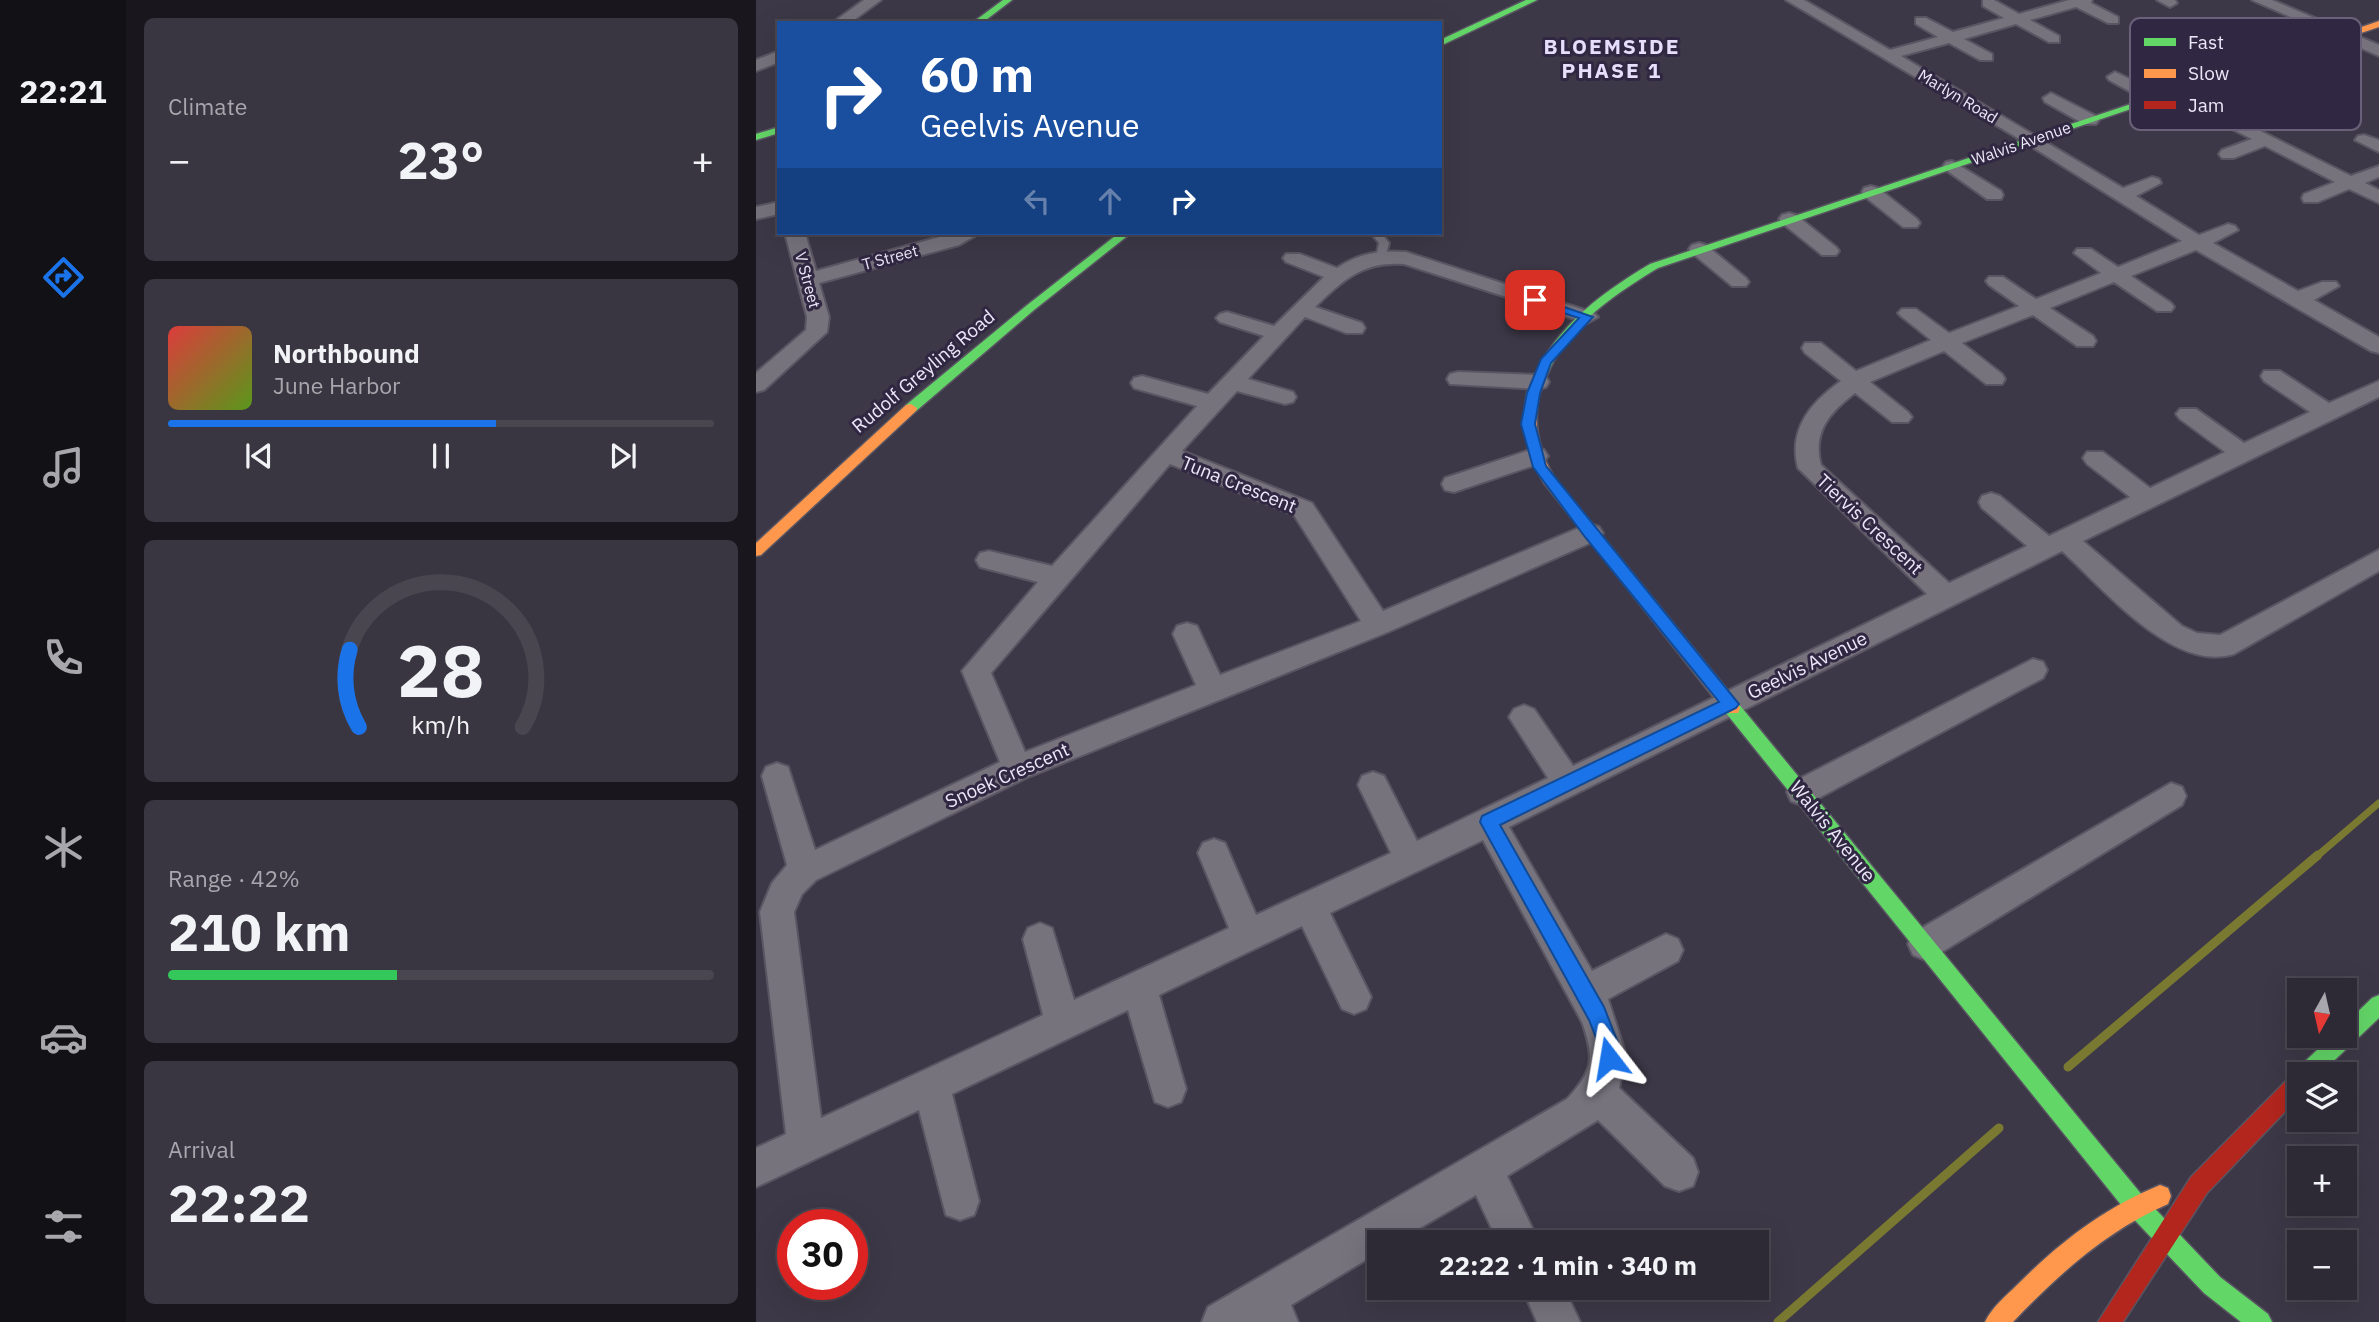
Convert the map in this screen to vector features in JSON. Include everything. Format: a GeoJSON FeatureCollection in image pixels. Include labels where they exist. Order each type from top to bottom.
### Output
{"type":"FeatureCollection","features":[{"type":"Feature","properties":{"kind":"street"},"geometry":{"type":"LineString","coordinates":[[842,21],[874,0]]}},
{"type":"Feature","properties":{"kind":"street"},"geometry":{"type":"LineString","coordinates":[[979,21],[1008,0]]}},
{"type":"Feature","properties":{"kind":"street"},"geometry":{"type":"LineString","coordinates":[[1442,42],[1533,0]]}},
{"type":"Feature","properties":{"kind":"street","name":"Marlyn Road"},"geometry":{"type":"LineString","coordinates":[[1793,0],[2032,139],[2197,242],[2379,346]]}},
{"type":"Feature","properties":{"kind":"street"},"geometry":{"type":"LineString","coordinates":[[1889,55],[2082,1],[2113,20]]}},
{"type":"Feature","properties":{"kind":"street"},"geometry":{"type":"LineString","coordinates":[[2268,1],[2305,18]]}},
{"type":"Feature","properties":{"kind":"street"},"geometry":{"type":"LineString","coordinates":[[1988,3],[2054,39]]}},
{"type":"Feature","properties":{"kind":"street"},"geometry":{"type":"LineString","coordinates":[[1921,21],[1986,57]]}},
{"type":"Feature","properties":{"kind":"street","name":"Walvis Avenue"},"geometry":{"type":"LineString","coordinates":[[2361,30],[2379,24]]}},
{"type":"Feature","properties":{"kind":"street"},"geometry":{"type":"LineString","coordinates":[[2361,43],[2379,51]]}},
{"type":"Feature","properties":{"kind":"street"},"geometry":{"type":"LineString","coordinates":[[756,66],[777,57]]}},
{"type":"Feature","properties":{"kind":"street"},"geometry":{"type":"LineString","coordinates":[[2115,77],[2130,83]]}},
{"type":"Feature","properties":{"kind":"street","name":"Walvis Avenue"},"geometry":{"type":"LineString","coordinates":[[2051,99],[2090,120]]}},
{"type":"Feature","properties":{"kind":"street","name":"Walvis Avenue"},"geometry":{"type":"LineString","coordinates":[[2130,106],[1699,249],[1636,274],[1587,317],[1545,362],[1528,424],[1539,467],[1590,533],[2134,1203],[2212,1285],[2260,1322]]}},
{"type":"Feature","properties":{"kind":"street"},"geometry":{"type":"LineString","coordinates":[[2243,130],[2379,197]]}},
{"type":"Feature","properties":{"kind":"street"},"geometry":{"type":"LineString","coordinates":[[756,137],[777,131]]}},
{"type":"Feature","properties":{"kind":"street"},"geometry":{"type":"LineString","coordinates":[[2228,154],[2266,140]]}},
{"type":"Feature","properties":{"kind":"street","name":"Walvis Avenue"},"geometry":{"type":"LineString","coordinates":[[1952,166],[1994,195]]}},
{"type":"Feature","properties":{"kind":"street"},"geometry":{"type":"LineString","coordinates":[[2311,198],[2379,171]]}},
{"type":"Feature","properties":{"kind":"street"},"geometry":{"type":"LineString","coordinates":[[2122,195],[2151,183]]}},
{"type":"Feature","properties":{"kind":"street"},"geometry":{"type":"LineString","coordinates":[[1871,192],[1910,223]]}},
{"type":"Feature","properties":{"kind":"street"},"geometry":{"type":"LineString","coordinates":[[756,214],[777,209]]}},
{"type":"Feature","properties":{"kind":"street"},"geometry":{"type":"LineString","coordinates":[[1789,219],[1829,251]]}},
{"type":"Feature","properties":{"kind":"street"},"geometry":{"type":"LineString","coordinates":[[2197,242],[2228,230]]}},
{"type":"Feature","properties":{"kind":"street","name":"V Street"},"geometry":{"type":"LineString","coordinates":[[756,386],[816,332],[818,317],[810,279],[796,235]]}},
{"type":"Feature","properties":{"kind":"street","name":"T Street"},"geometry":{"type":"LineString","coordinates":[[810,279],[966,235]]}},
{"type":"Feature","properties":{"kind":"street","name":"Rudolf Greyling Road"},"geometry":{"type":"LineString","coordinates":[[756,551],[864,449],[1019,316],[1123,235]]}},
{"type":"Feature","properties":{"kind":"street","name":"Tiervis Crescent"},"geometry":{"type":"LineString","coordinates":[[1946,596],[1810,468],[1804,454],[1805,440],[1824,404],[1874,370],[2197,242]]}},
{"type":"Feature","properties":{"kind":"street"},"geometry":{"type":"LineString","coordinates":[[1699,249],[1739,282]]}},
{"type":"Feature","properties":{"kind":"street"},"geometry":{"type":"LineString","coordinates":[[2084,253],[2164,307]]}},
{"type":"Feature","properties":{"kind":"street"},"geometry":{"type":"LineString","coordinates":[[1017,768],[976,671],[1165,453],[1302,309],[1341,276],[1365,260],[1381,257],[1405,258],[1587,317]]}},
{"type":"Feature","properties":{"kind":"street"},"geometry":{"type":"LineString","coordinates":[[1293,258],[1341,276]]}},
{"type":"Feature","properties":{"kind":"street"},"geometry":{"type":"LineString","coordinates":[[1996,281],[2085,341]]}},
{"type":"Feature","properties":{"kind":"street"},"geometry":{"type":"LineString","coordinates":[[2298,299],[2329,286]]}},
{"type":"Feature","properties":{"kind":"street"},"geometry":{"type":"LineString","coordinates":[[1302,309],[1354,328]]}},
{"type":"Feature","properties":{"kind":"street"},"geometry":{"type":"LineString","coordinates":[[1909,313],[1994,379]]}},
{"type":"Feature","properties":{"kind":"street"},"geometry":{"type":"LineString","coordinates":[[1227,318],[1278,334]]}},
{"type":"Feature","properties":{"kind":"street"},"geometry":{"type":"LineString","coordinates":[[1814,348],[1900,418]]}},
{"type":"Feature","properties":{"kind":"street"},"geometry":{"type":"LineString","coordinates":[[2272,376],[2328,413]]}},
{"type":"Feature","properties":{"kind":"street"},"geometry":{"type":"LineString","coordinates":[[1458,379],[1538,382]]}},
{"type":"Feature","properties":{"kind":"street"},"geometry":{"type":"LineString","coordinates":[[1232,382],[1285,397]]}},
{"type":"Feature","properties":{"kind":"street"},"geometry":{"type":"LineString","coordinates":[[1142,383],[1212,403]]}},
{"type":"Feature","properties":{"kind":"street","name":"Geelvis Avenue"},"geometry":{"type":"LineString","coordinates":[[756,1168],[1489,822],[1946,596],[2379,388]]}},
{"type":"Feature","properties":{"kind":"street"},"geometry":{"type":"LineString","coordinates":[[2188,414],[2243,454]]}},
{"type":"Feature","properties":{"kind":"street","name":"Tuna Crescent"},"geometry":{"type":"LineString","coordinates":[[1165,453],[1303,509],[1378,625]]}},
{"type":"Feature","properties":{"kind":"street"},"geometry":{"type":"LineString","coordinates":[[1454,484],[1536,456]]}},
{"type":"Feature","properties":{"kind":"street"},"geometry":{"type":"LineString","coordinates":[[2095,458],[2148,499]]}},
{"type":"Feature","properties":{"kind":"street"},"geometry":{"type":"LineString","coordinates":[[1991,502],[2056,544],[2172,634],[2187,643],[2206,647],[2224,646],[2379,559]]}},
{"type":"Feature","properties":{"kind":"street","name":"Snoek Crescent"},"geometry":{"type":"LineString","coordinates":[[806,1144],[776,912],[790,881],[805,870],[1017,768],[1378,625],[1590,533]]}},
{"type":"Feature","properties":{"kind":"street"},"geometry":{"type":"LineString","coordinates":[[989,560],[1058,577]]}},
{"type":"Feature","properties":{"kind":"street"},"geometry":{"type":"LineString","coordinates":[[1187,634],[1213,690]]}},
{"type":"Feature","properties":{"kind":"street"},"geometry":{"type":"LineString","coordinates":[[1802,792],[2034,670]]}},
{"type":"Feature","properties":{"kind":"street"},"geometry":{"type":"LineString","coordinates":[[1524,717],[1568,783]]}},
{"type":"Feature","properties":{"kind":"street"},"geometry":{"type":"LineString","coordinates":[[777,776],[805,870]]}},
{"type":"Feature","properties":{"kind":"street"},"geometry":{"type":"LineString","coordinates":[[1373,785],[1410,859]]}},
{"type":"Feature","properties":{"kind":"street"},"geometry":{"type":"LineString","coordinates":[[1925,944],[2171,796]]}},
{"type":"Feature","properties":{"kind":"street"},"geometry":{"type":"LineString","coordinates":[[1223,1322],[1272,1309],[1483,1169],[1580,1112],[1598,1094],[1609,1072],[1608,1043],[1585,993],[1489,822]]}},
{"type":"Feature","properties":{"kind":"street"},"geometry":{"type":"LineString","coordinates":[[1214,853],[1248,935]]}},
{"type":"Feature","properties":{"kind":"street"},"geometry":{"type":"LineString","coordinates":[[1309,906],[1354,997]]}},
{"type":"Feature","properties":{"kind":"street"},"geometry":{"type":"LineString","coordinates":[[1040,939],[1063,1022]]}},
{"type":"Feature","properties":{"kind":"street"},"geometry":{"type":"LineString","coordinates":[[1585,993],[1666,950]]}},
{"type":"Feature","properties":{"kind":"street"},"geometry":{"type":"LineString","coordinates":[[1139,986],[1168,1089]]}},
{"type":"Feature","properties":{"kind":"street"},"geometry":{"type":"LineString","coordinates":[[2319,1062],[2379,1004]]}},
{"type":"Feature","properties":{"kind":"street"},"geometry":{"type":"LineString","coordinates":[[931,1085],[960,1201]]}},
{"type":"Feature","properties":{"kind":"street"},"geometry":{"type":"LineString","coordinates":[[1598,1094],[1679,1172]]}},
{"type":"Feature","properties":{"kind":"street"},"geometry":{"type":"LineString","coordinates":[[2110,1322],[2199,1185],[2287,1094]]}},
{"type":"Feature","properties":{"kind":"street"},"geometry":{"type":"LineString","coordinates":[[1483,1169],[1514,1230]]}},
{"type":"Feature","properties":{"kind":"street"},"geometry":{"type":"LineString","coordinates":[[1997,1322],[2044,1272],[2134,1203],[2199,1185]]}},
{"type":"Feature","properties":{"kind":"street"},"geometry":{"type":"LineString","coordinates":[[1548,1300],[1559,1322]]}},
{"type":"Feature","properties":{"kind":"lane"},"geometry":{"type":"LineString","coordinates":[[1378,235],[1384,243],[1381,257]]}},
{"type":"Feature","properties":{"kind":"waterway"},"geometry":{"type":"LineString","coordinates":[[2316,857],[2379,803]]}},
{"type":"Feature","properties":{"kind":"waterway"},"geometry":{"type":"LineString","coordinates":[[2068,1067],[2318,855]]}},
{"type":"Feature","properties":{"kind":"waterway"},"geometry":{"type":"LineString","coordinates":[[1778,1322],[1999,1128]]}},
{"type":"Feature","properties":{"kind":"traffic: fast"},"geometry":{"type":"LineString","coordinates":[[979,21],[1008,0]]}},
{"type":"Feature","properties":{"kind":"traffic: fast"},"geometry":{"type":"LineString","coordinates":[[1442,42],[1533,0]]}},
{"type":"Feature","properties":{"kind":"traffic: fast"},"geometry":{"type":"LineString","coordinates":[[1533,394],[1551,354],[1581,319],[1617,290],[1654,266],[2130,107]]}},
{"type":"Feature","properties":{"kind":"traffic: fast"},"geometry":{"type":"LineString","coordinates":[[756,137],[777,131]]}},
{"type":"Feature","properties":{"kind":"traffic: fast"},"geometry":{"type":"LineString","coordinates":[[911,408],[1030,308],[1123,235]]}},
{"type":"Feature","properties":{"kind":"traffic: fast"},"geometry":{"type":"LineString","coordinates":[[1732,708],[2134,1203],[2212,1285],[2260,1322]]}},
{"type":"Feature","properties":{"kind":"traffic: fast"},"geometry":{"type":"LineString","coordinates":[[2319,1062],[2379,1005]]}},
{"type":"Feature","properties":{"kind":"traffic: slow"},"geometry":{"type":"LineString","coordinates":[[2361,30],[2379,24]]}},
{"type":"Feature","properties":{"kind":"traffic: slow"},"geometry":{"type":"LineString","coordinates":[[1533,394],[1531,438],[1549,480],[1732,708]]}},
{"type":"Feature","properties":{"kind":"traffic: slow"},"geometry":{"type":"LineString","coordinates":[[756,551],[911,408]]}},
{"type":"Feature","properties":{"kind":"traffic: slow"},"geometry":{"type":"LineString","coordinates":[[1997,1322],[2052,1267],[2092,1234],[2113,1219],[2160,1196]]}},
{"type":"Feature","properties":{"kind":"traffic: jam"},"geometry":{"type":"LineString","coordinates":[[2110,1322],[2199,1185],[2287,1094]]}},
{"type":"Feature","properties":{"kind":"district","name":"BLOEMSIDE PHASE 1"},"geometry":{"type":"Point","coordinates":[1612,59]}},
{"type":"Feature","properties":{"kind":"route"},"geometry":{"type":"LineString","coordinates":[[1535,300],[1587,317],[1545,362],[1534,393],[1528,424],[1539,467],[1730,704],[1489,822],[1597,1014],[1608,1043],[1609,1058]]}}]}
